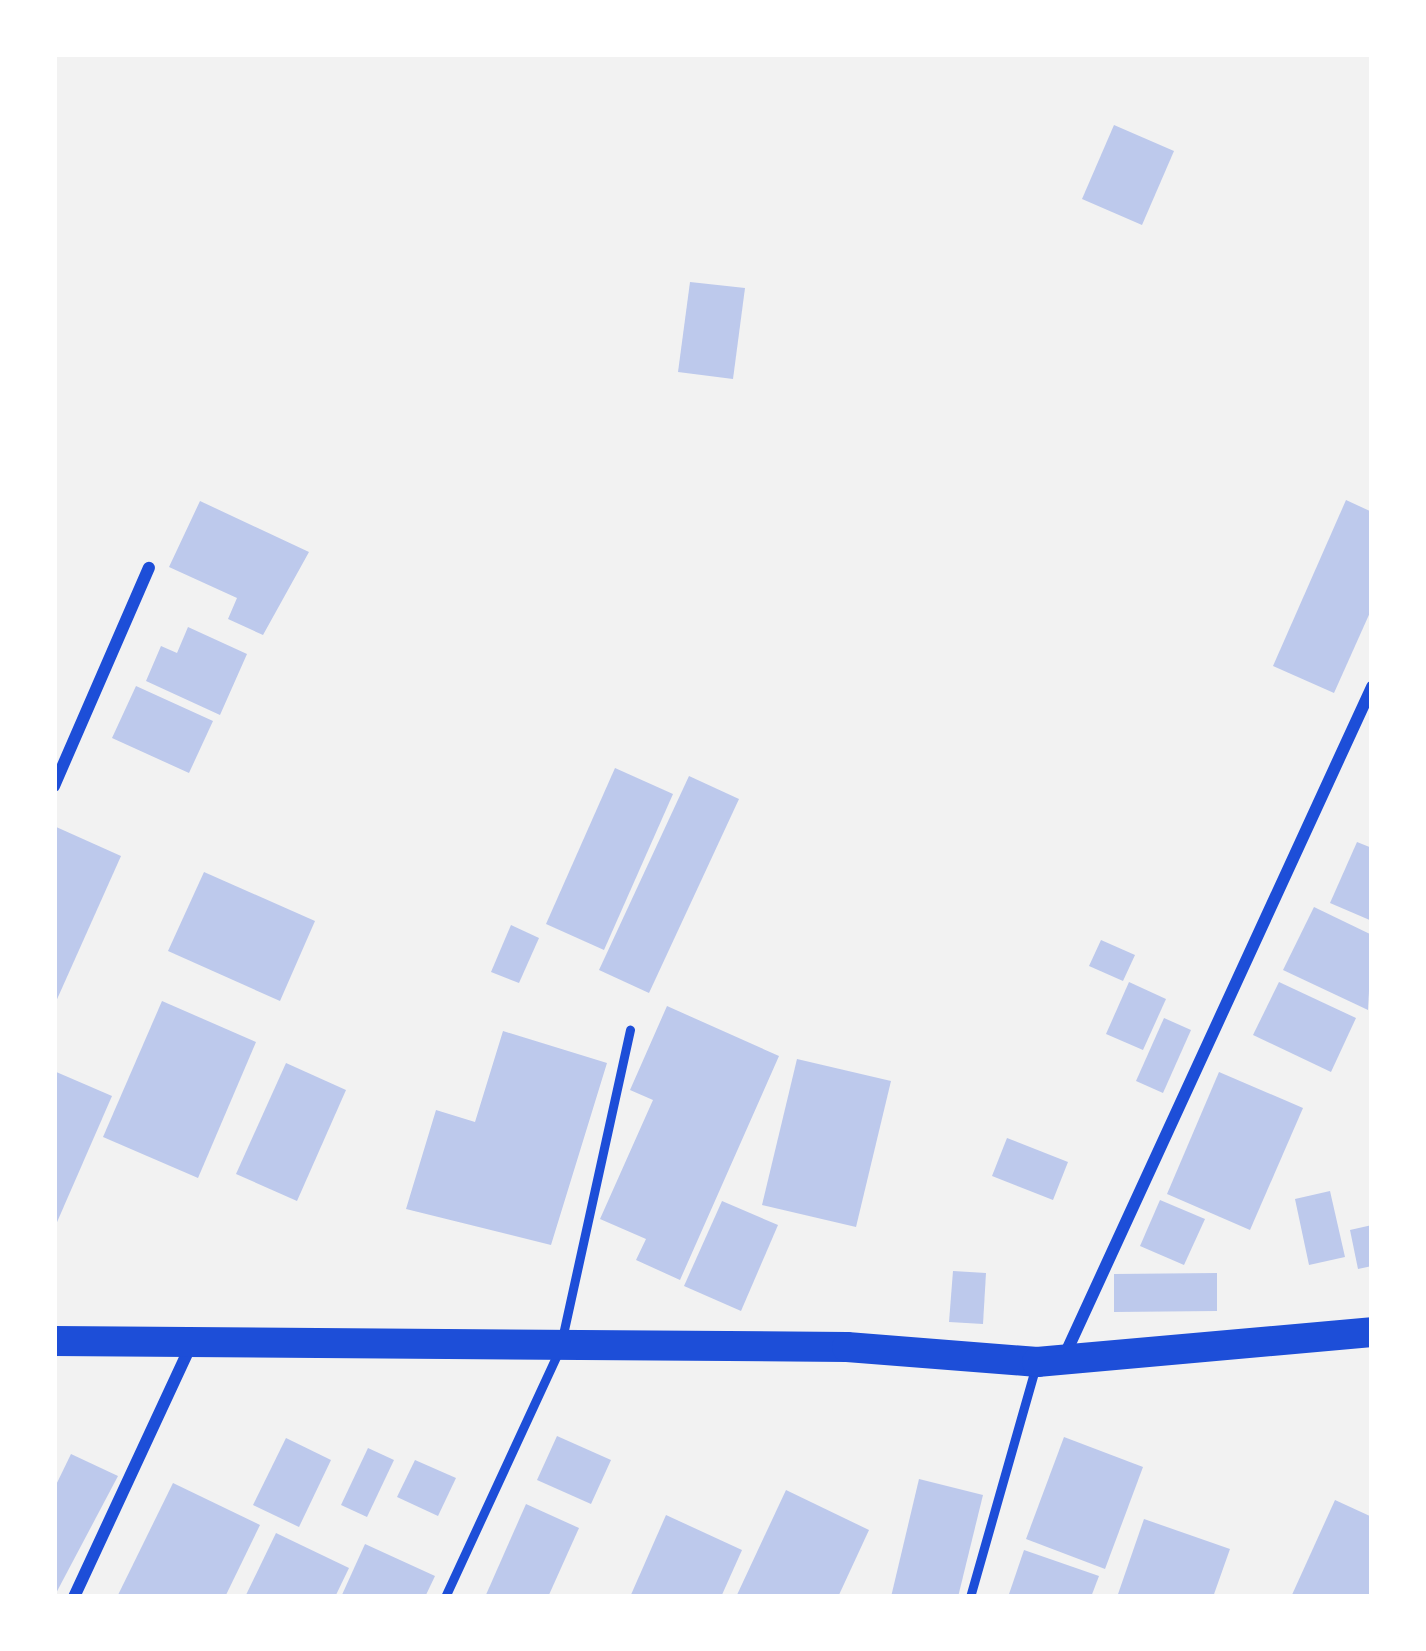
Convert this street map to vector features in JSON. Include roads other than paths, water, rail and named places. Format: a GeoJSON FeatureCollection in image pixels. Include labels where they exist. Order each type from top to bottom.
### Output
{"type":"FeatureCollection","features":[{"type":"Feature","properties":{"kind":"main road"},"geometry":{"type":"LineString","coordinates":[[54,1341],[190,1347],[847,1347],[1050,1361],[1372,1333]]}},
{"type":"Feature","properties":{"kind":"street"},"geometry":{"type":"LineString","coordinates":[[54,786],[149,568]]}},
{"type":"Feature","properties":{"kind":"street"},"geometry":{"type":"LineString","coordinates":[[1050,1361],[1372,687]]}},
{"type":"Feature","properties":{"kind":"street"},"geometry":{"type":"LineString","coordinates":[[74,1597],[190,1347]]}},
{"type":"Feature","properties":{"kind":"lane"},"geometry":{"type":"LineString","coordinates":[[445,1597],[560,1348],[630,1030]]}},
{"type":"Feature","properties":{"kind":"lane"},"geometry":{"type":"LineString","coordinates":[[970,1597],[1050,1361]]}}]}
